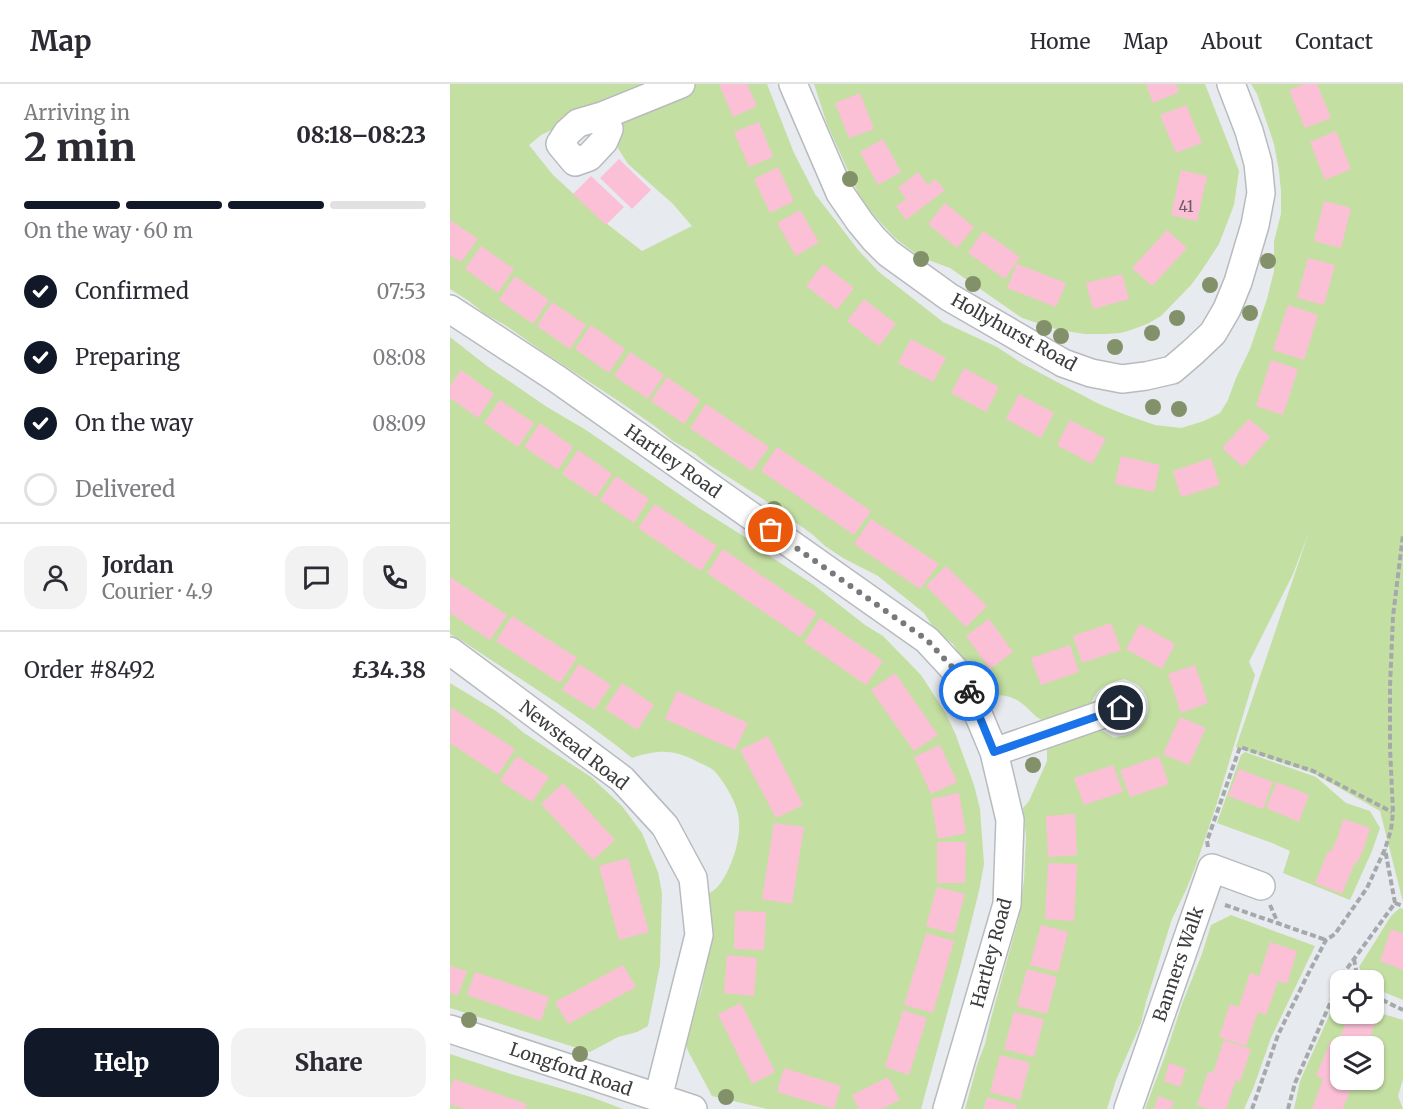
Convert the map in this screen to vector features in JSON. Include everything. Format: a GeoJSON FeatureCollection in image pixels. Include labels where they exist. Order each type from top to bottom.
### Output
{"type":"FeatureCollection","features":[{"type":"Feature","properties":{"kind":"street"},"geometry":{"type":"LineString","coordinates":[[602,116],[681,84]]}},
{"type":"Feature","properties":{"kind":"street","name":"Hollyhurst Road"},"geometry":{"type":"LineString","coordinates":[[793,84],[840,193],[867,231],[888,253],[949,297],[1063,363],[1091,373],[1122,379],[1172,370],[1213,333],[1231,300],[1255,225],[1261,193],[1258,163],[1249,131],[1231,84]]}},
{"type":"Feature","properties":{"kind":"street","name":"Hartley Road"},"geometry":{"type":"LineString","coordinates":[[450,309],[567,386],[927,640],[964,680],[994,752],[1010,820],[1007,904],[947,1109]]}},
{"type":"Feature","properties":{"kind":"street","name":"Newstead Road"},"geometry":{"type":"LineString","coordinates":[[450,651],[622,779],[665,826],[693,878],[699,935],[657,1098]]}},
{"type":"Feature","properties":{"kind":"street"},"geometry":{"type":"LineString","coordinates":[[994,752],[1121,708]]}},
{"type":"Feature","properties":{"kind":"street"},"geometry":{"type":"LineString","coordinates":[[1212,868],[1261,886]]}},
{"type":"Feature","properties":{"kind":"street","name":"Banners Walk"},"geometry":{"type":"LineString","coordinates":[[1128,1109],[1212,868]]}},
{"type":"Feature","properties":{"kind":"street","name":"Longford Road"},"geometry":{"type":"LineString","coordinates":[[450,1029],[693,1109]]}},
{"type":"Feature","properties":{"kind":"path"},"geometry":{"type":"LineString","coordinates":[[1252,1109],[1278,1035],[1326,940],[1335,934],[1367,888],[1391,830],[1393,812],[1390,686],[1393,616],[1403,534]]}},
{"type":"Feature","properties":{"kind":"path"},"geometry":{"type":"LineString","coordinates":[[1212,868],[1207,841],[1240,747],[1313,771],[1393,812]]}},
{"type":"Feature","properties":{"kind":"path"},"geometry":{"type":"LineString","coordinates":[[1288,1109],[1295,1083],[1342,974],[1395,903],[1385,849]]}},
{"type":"Feature","properties":{"kind":"path"},"geometry":{"type":"LineString","coordinates":[[1202,897],[1326,940]]}},
{"type":"Feature","properties":{"kind":"path"},"geometry":{"type":"LineString","coordinates":[[1395,903],[1403,906]]}},
{"type":"Feature","properties":{"kind":"path"},"geometry":{"type":"LineString","coordinates":[[1354,958],[1356,970]]}},
{"type":"Feature","properties":{"kind":"path"},"geometry":{"type":"LineString","coordinates":[[1384,1001],[1403,1010]]}},
{"type":"Feature","properties":{"kind":"green space"},"geometry":{"type":"Polygon","coordinates":[[[450,84],[662,84],[564,124],[541,135],[529,145],[553,175],[602,220],[642,251],[692,226],[673,204],[628,164],[616,145],[610,118],[695,84],[767,84],[794,153],[815,194],[859,251],[879,272],[943,322],[997,347],[1023,364],[1099,404],[1155,425],[1181,428],[1220,413],[1228,400],[1250,349],[1274,271],[1274,241],[1281,214],[1279,171],[1274,144],[1257,94],[1251,84],[1403,84],[1403,902],[1380,811],[1313,773],[1236,747],[1309,532],[1293,574],[1249,662],[1255,675],[1216,806],[1196,865],[1172,919],[1141,1023],[1116,1080],[1107,1109],[965,1109],[1019,917],[1026,837],[1023,808],[1029,801],[1047,761],[1047,743],[1095,726],[1114,738],[1130,734],[1138,729],[1146,718],[1148,706],[1145,694],[1139,686],[1124,679],[1107,685],[1099,691],[1090,706],[1043,721],[1014,698],[982,695],[953,644],[935,630],[924,613],[878,576],[825,546],[763,499],[673,441],[620,402],[450,289],[450,84]]]}},
{"type":"Feature","properties":{"kind":"green space"},"geometry":{"type":"Polygon","coordinates":[[[814,84],[1205,84],[1239,171],[1234,205],[1219,244],[1202,270],[1161,316],[1147,324],[1120,333],[1085,334],[1059,330],[1022,318],[950,268],[920,257],[895,238],[862,202],[827,124],[814,84]]]}},
{"type":"Feature","properties":{"kind":"green space"},"geometry":{"type":"Polygon","coordinates":[[[450,337],[487,366],[547,407],[586,430],[751,541],[883,636],[921,675],[945,712],[974,785],[980,809],[984,864],[961,963],[921,1109],[767,1109],[712,1096],[685,1042],[701,992],[706,967],[708,946],[706,896],[725,877],[733,858],[739,828],[736,806],[723,781],[711,768],[674,753],[658,752],[632,758],[571,712],[450,634],[450,337]]]}},
{"type":"Feature","properties":{"kind":"green space"},"geometry":{"type":"Polygon","coordinates":[[[450,683],[496,711],[524,733],[591,777],[622,806],[642,833],[658,872],[662,893],[660,965],[648,1026],[637,1032],[618,1037],[590,1052],[450,1008],[450,683]]]}},
{"type":"Feature","properties":{"kind":"green space"},"geometry":{"type":"Polygon","coordinates":[[[1245,752],[1316,777],[1346,803],[1370,811],[1380,828],[1350,900],[1283,873],[1290,851],[1217,823],[1241,755],[1245,752]]]}},
{"type":"Feature","properties":{"kind":"green space"},"geometry":{"type":"Polygon","coordinates":[[[1400,908],[1403,909],[1403,1000],[1384,992],[1384,970],[1361,970],[1359,967],[1391,916],[1400,908]]]}},
{"type":"Feature","properties":{"kind":"green space"},"geometry":{"type":"Polygon","coordinates":[[[1231,915],[1315,946],[1271,1038],[1253,1089],[1244,1109],[1145,1109],[1211,925],[1231,915]]]}},
{"type":"Feature","properties":{"kind":"green space"},"geometry":{"type":"Polygon","coordinates":[[[1330,1014],[1330,1024],[1384,1024],[1384,1014],[1403,1020],[1403,1079],[1398,1096],[1403,1109],[1294,1109],[1300,1081],[1330,1014]]]}},
{"type":"Feature","properties":{"kind":"green space"},"geometry":{"type":"Polygon","coordinates":[[[450,1054],[591,1097],[623,1109],[450,1109],[450,1054]]]}},
{"type":"Feature","properties":{"kind":"building"},"geometry":{"type":"Polygon","coordinates":[[[719,84],[747,84],[757,106],[733,117],[719,84]]]}},
{"type":"Feature","properties":{"kind":"building"},"geometry":{"type":"Polygon","coordinates":[[[1146,84],[1176,84],[1179,92],[1153,103],[1146,84]]]}},
{"type":"Feature","properties":{"kind":"building"},"geometry":{"type":"Polygon","coordinates":[[[1304,84],[1317,84],[1331,118],[1305,128],[1289,90],[1304,84]]]}},
{"type":"Feature","properties":{"kind":"building"},"geometry":{"type":"Polygon","coordinates":[[[860,93],[874,129],[849,138],[835,103],[860,93]]]}},
{"type":"Feature","properties":{"kind":"building"},"geometry":{"type":"Polygon","coordinates":[[[1186,105],[1202,143],[1176,153],[1160,115],[1186,105]]]}},
{"type":"Feature","properties":{"kind":"building"},"geometry":{"type":"Polygon","coordinates":[[[759,122],[773,157],[749,167],[734,132],[759,122]]]}},
{"type":"Feature","properties":{"kind":"building"},"geometry":{"type":"Polygon","coordinates":[[[1336,131],[1351,169],[1325,180],[1310,142],[1336,131]]]}},
{"type":"Feature","properties":{"kind":"building"},"geometry":{"type":"Polygon","coordinates":[[[883,139],[901,172],[878,185],[860,152],[883,139]]]}},
{"type":"Feature","properties":{"kind":"building"},"geometry":{"type":"Polygon","coordinates":[[[619,159],[651,190],[632,209],[600,178],[619,159]]]}},
{"type":"Feature","properties":{"kind":"building"},"geometry":{"type":"Polygon","coordinates":[[[778,167],[794,201],[770,213],[754,179],[778,167]]]}},
{"type":"Feature","properties":{"kind":"building"},"geometry":{"type":"Polygon","coordinates":[[[1181,170],[1207,176],[1197,221],[1171,215],[1181,170]]]}},
{"type":"Feature","properties":{"kind":"building"},"geometry":{"type":"Polygon","coordinates":[[[918,172],[928,185],[935,179],[945,190],[906,220],[896,206],[906,199],[898,188],[918,172]]]}},
{"type":"Feature","properties":{"kind":"building"},"geometry":{"type":"Polygon","coordinates":[[[591,176],[624,207],[606,225],[573,194],[591,176]]]}},
{"type":"Feature","properties":{"kind":"building"},"geometry":{"type":"Polygon","coordinates":[[[1324,201],[1351,208],[1341,248],[1314,241],[1324,201]]]}},
{"type":"Feature","properties":{"kind":"building"},"geometry":{"type":"Polygon","coordinates":[[[945,203],[974,227],[957,248],[928,224],[945,203]]]}},
{"type":"Feature","properties":{"kind":"building"},"geometry":{"type":"Polygon","coordinates":[[[800,210],[819,242],[796,256],[777,223],[800,210]]]}},
{"type":"Feature","properties":{"kind":"building"},"geometry":{"type":"Polygon","coordinates":[[[450,220],[478,239],[461,262],[450,255],[450,220]]]}},
{"type":"Feature","properties":{"kind":"building"},"geometry":{"type":"Polygon","coordinates":[[[1167,230],[1187,248],[1152,286],[1132,268],[1167,230]]]}},
{"type":"Feature","properties":{"kind":"building"},"geometry":{"type":"Polygon","coordinates":[[[983,231],[1020,257],[1005,279],[968,253],[983,231]]]}},
{"type":"Feature","properties":{"kind":"building"},"geometry":{"type":"Polygon","coordinates":[[[481,246],[514,269],[498,293],[465,269],[481,246]]]}},
{"type":"Feature","properties":{"kind":"building"},"geometry":{"type":"Polygon","coordinates":[[[1308,258],[1335,265],[1324,305],[1297,298],[1308,258]]]}},
{"type":"Feature","properties":{"kind":"building"},"geometry":{"type":"Polygon","coordinates":[[[823,264],[854,288],[837,310],[806,286],[823,264]]]}},
{"type":"Feature","properties":{"kind":"building"},"geometry":{"type":"Polygon","coordinates":[[[1017,264],[1066,283],[1056,307],[1007,288],[1017,264]]]}},
{"type":"Feature","properties":{"kind":"building"},"geometry":{"type":"Polygon","coordinates":[[[1122,274],[1129,299],[1093,309],[1086,283],[1122,274]]]}},
{"type":"Feature","properties":{"kind":"building"},"geometry":{"type":"Polygon","coordinates":[[[515,276],[549,300],[533,324],[499,300],[515,276]]]}},
{"type":"Feature","properties":{"kind":"building"},"geometry":{"type":"Polygon","coordinates":[[[864,299],[896,324],[879,346],[847,321],[864,299]]]}},
{"type":"Feature","properties":{"kind":"building"},"geometry":{"type":"Polygon","coordinates":[[[552,302],[586,325],[570,349],[537,326],[552,302]]]}},
{"type":"Feature","properties":{"kind":"building"},"geometry":{"type":"Polygon","coordinates":[[[1288,305],[1318,315],[1304,360],[1273,350],[1288,305]]]}},
{"type":"Feature","properties":{"kind":"building"},"geometry":{"type":"Polygon","coordinates":[[[591,325],[625,349],[609,373],[575,349],[591,325]]]}},
{"type":"Feature","properties":{"kind":"building"},"geometry":{"type":"Polygon","coordinates":[[[911,339],[946,358],[933,382],[898,363],[911,339]]]}},
{"type":"Feature","properties":{"kind":"building"},"geometry":{"type":"Polygon","coordinates":[[[630,352],[664,375],[648,399],[614,376],[630,352]]]}},
{"type":"Feature","properties":{"kind":"building"},"geometry":{"type":"Polygon","coordinates":[[[1271,360],[1298,369],[1283,415],[1256,406],[1271,360]]]}},
{"type":"Feature","properties":{"kind":"building"},"geometry":{"type":"Polygon","coordinates":[[[964,368],[999,387],[986,412],[951,393],[964,368]]]}},
{"type":"Feature","properties":{"kind":"building"},"geometry":{"type":"Polygon","coordinates":[[[461,370],[494,394],[478,418],[450,398],[450,386],[461,370]]]}},
{"type":"Feature","properties":{"kind":"building"},"geometry":{"type":"Polygon","coordinates":[[[667,377],[700,400],[684,424],[651,401],[667,377]]]}},
{"type":"Feature","properties":{"kind":"building"},"geometry":{"type":"Polygon","coordinates":[[[1019,394],[1054,413],[1041,438],[1006,419],[1019,394]]]}},
{"type":"Feature","properties":{"kind":"building"},"geometry":{"type":"Polygon","coordinates":[[[500,400],[534,423],[518,447],[484,423],[500,400]]]}},
{"type":"Feature","properties":{"kind":"building"},"geometry":{"type":"Polygon","coordinates":[[[706,404],[769,447],[752,471],[690,428],[706,404]]]}},
{"type":"Feature","properties":{"kind":"building"},"geometry":{"type":"Polygon","coordinates":[[[1249,419],[1270,437],[1243,467],[1222,448],[1249,419]]]}},
{"type":"Feature","properties":{"kind":"building"},"geometry":{"type":"Polygon","coordinates":[[[1070,420],[1106,439],[1092,464],[1057,445],[1070,420]]]}},
{"type":"Feature","properties":{"kind":"building"},"geometry":{"type":"Polygon","coordinates":[[[540,423],[573,447],[558,470],[524,447],[540,423]]]}},
{"type":"Feature","properties":{"kind":"building"},"geometry":{"type":"Polygon","coordinates":[[[777,447],[871,511],[854,535],[761,471],[777,447]]]}},
{"type":"Feature","properties":{"kind":"building"},"geometry":{"type":"Polygon","coordinates":[[[578,450],[612,474],[596,497],[562,474],[578,450]]]}},
{"type":"Feature","properties":{"kind":"building"},"geometry":{"type":"Polygon","coordinates":[[[1121,456],[1160,465],[1154,492],[1115,484],[1121,456]]]}},
{"type":"Feature","properties":{"kind":"building"},"geometry":{"type":"Polygon","coordinates":[[[1211,458],[1220,485],[1181,497],[1173,471],[1211,458]]]}},
{"type":"Feature","properties":{"kind":"building"},"geometry":{"type":"Polygon","coordinates":[[[616,476],[649,499],[634,523],[600,500],[616,476]]]}},
{"type":"Feature","properties":{"kind":"building"},"geometry":{"type":"Polygon","coordinates":[[[655,504],[717,546],[701,571],[638,528],[655,504]]]}},
{"type":"Feature","properties":{"kind":"building"},"geometry":{"type":"Polygon","coordinates":[[[871,519],[939,564],[920,589],[854,544],[871,519]]]}},
{"type":"Feature","properties":{"kind":"building"},"geometry":{"type":"Polygon","coordinates":[[[723,549],[817,613],[800,637],[707,573],[723,549]]]}},
{"type":"Feature","properties":{"kind":"building"},"geometry":{"type":"Polygon","coordinates":[[[946,566],[987,606],[966,627],[926,586],[946,566]]]}},
{"type":"Feature","properties":{"kind":"building"},"geometry":{"type":"Polygon","coordinates":[[[450,577],[507,615],[490,640],[450,613],[450,577]]]}},
{"type":"Feature","properties":{"kind":"building"},"geometry":{"type":"Polygon","coordinates":[[[512,616],[577,658],[560,683],[496,641],[512,616]]]}},
{"type":"Feature","properties":{"kind":"building"},"geometry":{"type":"Polygon","coordinates":[[[820,618],[883,661],[866,685],[804,642],[820,618]]]}},
{"type":"Feature","properties":{"kind":"building"},"geometry":{"type":"Polygon","coordinates":[[[989,619],[1013,652],[990,669],[966,636],[989,619]]]}},
{"type":"Feature","properties":{"kind":"building"},"geometry":{"type":"Polygon","coordinates":[[[1111,623],[1121,650],[1082,663],[1073,636],[1111,623]]]}},
{"type":"Feature","properties":{"kind":"building"},"geometry":{"type":"Polygon","coordinates":[[[1140,624],[1175,644],[1162,669],[1126,649],[1140,624]]]}},
{"type":"Feature","properties":{"kind":"building"},"geometry":{"type":"Polygon","coordinates":[[[1070,645],[1079,672],[1041,685],[1031,658],[1070,645]]]}},
{"type":"Feature","properties":{"kind":"building"},"geometry":{"type":"Polygon","coordinates":[[[579,664],[611,685],[594,710],[562,690],[579,664]]]}},
{"type":"Feature","properties":{"kind":"building"},"geometry":{"type":"Polygon","coordinates":[[[1195,665],[1208,703],[1181,713],[1168,674],[1195,665]]]}},
{"type":"Feature","properties":{"kind":"building"},"geometry":{"type":"Polygon","coordinates":[[[895,673],[938,735],[914,751],[871,690],[895,673]]]}},
{"type":"Feature","properties":{"kind":"building"},"geometry":{"type":"Polygon","coordinates":[[[622,683],[654,705],[637,730],[605,709],[622,683]]]}},
{"type":"Feature","properties":{"kind":"building"},"geometry":{"type":"Polygon","coordinates":[[[677,691],[748,723],[735,750],[665,719],[677,691]]]}},
{"type":"Feature","properties":{"kind":"building"},"geometry":{"type":"Polygon","coordinates":[[[451,707],[515,749],[498,775],[450,743],[451,707]]]}},
{"type":"Feature","properties":{"kind":"building"},"geometry":{"type":"Polygon","coordinates":[[[1180,717],[1206,728],[1189,765],[1163,754],[1180,717]]]}},
{"type":"Feature","properties":{"kind":"building"},"geometry":{"type":"Polygon","coordinates":[[[768,736],[803,805],[776,818],[740,750],[768,736]]]}},
{"type":"Feature","properties":{"kind":"building"},"geometry":{"type":"Polygon","coordinates":[[[940,745],[957,782],[931,794],[914,757],[940,745]]]}},
{"type":"Feature","properties":{"kind":"building"},"geometry":{"type":"Polygon","coordinates":[[[517,756],[549,777],[532,802],[500,781],[517,756]]]}},
{"type":"Feature","properties":{"kind":"building"},"geometry":{"type":"Polygon","coordinates":[[[1159,756],[1169,784],[1130,797],[1120,770],[1159,756]]]}},
{"type":"Feature","properties":{"kind":"building"},"geometry":{"type":"Polygon","coordinates":[[[1113,765],[1123,792],[1084,805],[1074,778],[1113,765]]]}},
{"type":"Feature","properties":{"kind":"building"},"geometry":{"type":"Polygon","coordinates":[[[1239,769],[1273,782],[1263,809],[1228,796],[1239,769]]]}},
{"type":"Feature","properties":{"kind":"building"},"geometry":{"type":"Polygon","coordinates":[[[1277,782],[1309,795],[1299,822],[1266,808],[1277,782]]]}},
{"type":"Feature","properties":{"kind":"building"},"geometry":{"type":"Polygon","coordinates":[[[563,783],[615,840],[593,860],[541,804],[563,783]]]}},
{"type":"Feature","properties":{"kind":"building"},"geometry":{"type":"Polygon","coordinates":[[[959,793],[966,833],[938,839],[931,799],[959,793]]]}},
{"type":"Feature","properties":{"kind":"building"},"geometry":{"type":"Polygon","coordinates":[[[1075,814],[1077,855],[1048,857],[1046,816],[1075,814]]]}},
{"type":"Feature","properties":{"kind":"building"},"geometry":{"type":"Polygon","coordinates":[[[1343,819],[1370,828],[1364,848],[1357,863],[1355,862],[1342,894],[1315,883],[1328,851],[1331,852],[1338,837],[1343,819]]]}},
{"type":"Feature","properties":{"kind":"building"},"geometry":{"type":"Polygon","coordinates":[[[774,823],[804,827],[792,904],[762,899],[774,823]]]}},
{"type":"Feature","properties":{"kind":"building"},"geometry":{"type":"Polygon","coordinates":[[[937,842],[966,842],[965,883],[937,883],[937,842]]]}},
{"type":"Feature","properties":{"kind":"building"},"geometry":{"type":"Polygon","coordinates":[[[628,858],[649,932],[619,940],[599,866],[628,858]]]}},
{"type":"Feature","properties":{"kind":"building"},"geometry":{"type":"Polygon","coordinates":[[[1048,863],[1077,864],[1074,921],[1045,919],[1048,863]]]}},
{"type":"Feature","properties":{"kind":"building"},"geometry":{"type":"Polygon","coordinates":[[[937,887],[965,894],[954,934],[926,926],[937,887]]]}},
{"type":"Feature","properties":{"kind":"building"},"geometry":{"type":"Polygon","coordinates":[[[735,911],[766,912],[764,950],[734,949],[735,911]]]}},
{"type":"Feature","properties":{"kind":"building"},"geometry":{"type":"Polygon","coordinates":[[[1041,925],[1068,932],[1058,972],[1030,965],[1041,925]]]}},
{"type":"Feature","properties":{"kind":"building"},"geometry":{"type":"Polygon","coordinates":[[[1391,929],[1403,934],[1403,970],[1380,961],[1391,929]]]}},
{"type":"Feature","properties":{"kind":"building"},"geometry":{"type":"Polygon","coordinates":[[[926,933],[954,941],[933,1013],[904,1005],[926,933]]]}},
{"type":"Feature","properties":{"kind":"building"},"geometry":{"type":"Polygon","coordinates":[[[1270,942],[1297,951],[1287,984],[1278,981],[1266,1015],[1258,1012],[1246,1046],[1219,1037],[1230,1004],[1239,1007],[1250,973],[1259,976],[1270,942]]]}},
{"type":"Feature","properties":{"kind":"building"},"geometry":{"type":"Polygon","coordinates":[[[727,955],[757,958],[754,996],[724,993],[727,955]]]}},
{"type":"Feature","properties":{"kind":"building"},"geometry":{"type":"Polygon","coordinates":[[[623,965],[636,987],[568,1024],[555,1002],[623,965]]]}},
{"type":"Feature","properties":{"kind":"building"},"geometry":{"type":"Polygon","coordinates":[[[450,966],[467,971],[458,995],[450,993],[450,966]]]}},
{"type":"Feature","properties":{"kind":"building"},"geometry":{"type":"Polygon","coordinates":[[[1027,969],[1057,977],[1047,1014],[1017,1006],[1027,969]]]}},
{"type":"Feature","properties":{"kind":"building"},"geometry":{"type":"Polygon","coordinates":[[[475,972],[549,997],[541,1021],[467,995],[475,972]]]}},
{"type":"Feature","properties":{"kind":"building"},"geometry":{"type":"Polygon","coordinates":[[[741,1003],[775,1072],[752,1084],[718,1014],[741,1003]]]}},
{"type":"Feature","properties":{"kind":"building"},"geometry":{"type":"Polygon","coordinates":[[[903,1010],[927,1018],[909,1075],[885,1067],[903,1010]]]}},
{"type":"Feature","properties":{"kind":"building"},"geometry":{"type":"Polygon","coordinates":[[[1014,1012],[1044,1019],[1034,1057],[1004,1049],[1014,1012]]]}},
{"type":"Feature","properties":{"kind":"building"},"geometry":{"type":"Polygon","coordinates":[[[1345,1024],[1375,1024],[1371,1036],[1341,1036],[1345,1024]]]}},
{"type":"Feature","properties":{"kind":"building"},"geometry":{"type":"Polygon","coordinates":[[[1224,1040],[1251,1049],[1240,1082],[1236,1080],[1226,1109],[1209,1109],[1197,1105],[1208,1072],[1213,1073],[1224,1040]]]}},
{"type":"Feature","properties":{"kind":"building"},"geometry":{"type":"Polygon","coordinates":[[[1330,1042],[1330,1090],[1350,1090],[1343,1109],[1312,1109],[1323,1079],[1316,1076],[1330,1042]]]}},
{"type":"Feature","properties":{"kind":"building"},"geometry":{"type":"Polygon","coordinates":[[[1000,1055],[1030,1063],[1020,1100],[990,1092],[1000,1055]]]}},
{"type":"Feature","properties":{"kind":"building"},"geometry":{"type":"Polygon","coordinates":[[[1169,1063],[1186,1069],[1180,1087],[1164,1081],[1169,1063]]]}},
{"type":"Feature","properties":{"kind":"building"},"geometry":{"type":"Polygon","coordinates":[[[784,1068],[841,1086],[834,1109],[777,1092],[784,1068]]]}},
{"type":"Feature","properties":{"kind":"building"},"geometry":{"type":"Polygon","coordinates":[[[888,1077],[900,1100],[881,1109],[859,1109],[852,1095],[888,1077]]]}},
{"type":"Feature","properties":{"kind":"building"},"geometry":{"type":"Polygon","coordinates":[[[454,1079],[527,1104],[525,1109],[465,1109],[450,1104],[450,1089],[454,1079]]]}},
{"type":"Feature","properties":{"kind":"building"},"geometry":{"type":"Polygon","coordinates":[[[1158,1096],[1174,1102],[1171,1109],[1154,1109],[1158,1096]]]}},
{"type":"Feature","properties":{"kind":"building"},"geometry":{"type":"Polygon","coordinates":[[[987,1097],[1017,1105],[1016,1109],[984,1109],[987,1097]]]}},
{"type":"Feature","properties":{"kind":"way so far"},"geometry":{"type":"LineString","coordinates":[[771,530],[927,640],[964,680],[969,691]]}},
{"type":"Feature","properties":{"kind":"route"},"geometry":{"type":"LineString","coordinates":[[969,691],[994,752],[1121,708]]}}]}
